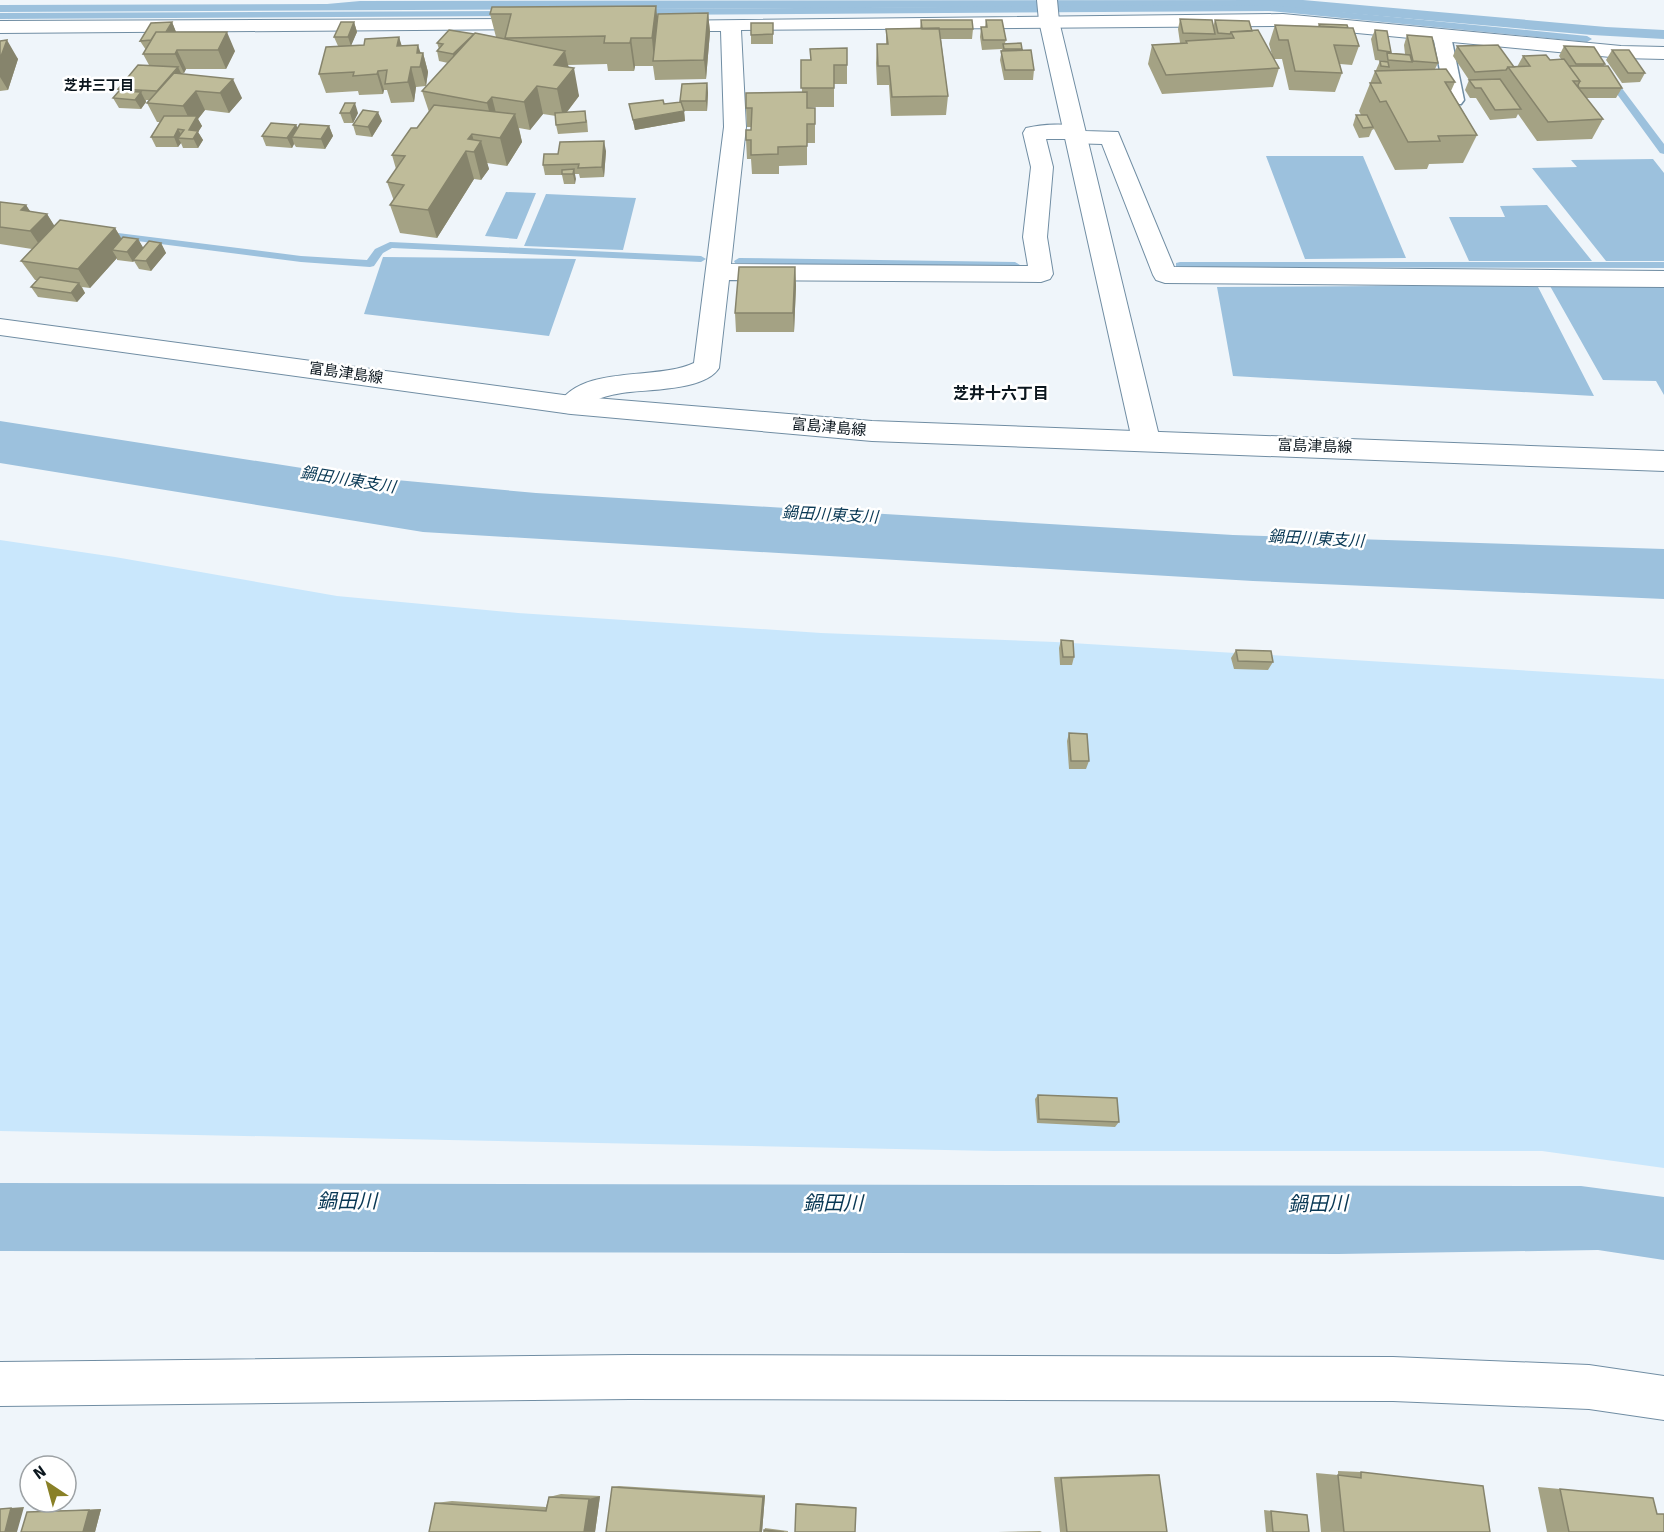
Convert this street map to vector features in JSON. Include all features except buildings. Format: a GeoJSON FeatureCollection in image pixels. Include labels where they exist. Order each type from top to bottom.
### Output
{"type":"FeatureCollection","features":[{"type":"Feature","properties":{"kind":"street"},"geometry":{"type":"LineString","coordinates":[[1048,12],[1146,441]]}},
{"type":"Feature","properties":{"kind":"street"},"geometry":{"type":"LineString","coordinates":[[648,25],[731,25],[1048,12],[1283,20],[1621,52],[1664,53]]}},
{"type":"Feature","properties":{"kind":"street"},"geometry":{"type":"LineString","coordinates":[[0,27],[306,18],[553,25]]}},
{"type":"Feature","properties":{"kind":"street"},"geometry":{"type":"LineString","coordinates":[[571,405],[578,397],[595,390],[686,377],[706,368],[735,127],[731,25]]}},
{"type":"Feature","properties":{"kind":"street"},"geometry":{"type":"LineString","coordinates":[[717,272],[1041,274],[1035,237],[1042,167],[1034,133],[1110,137],[1165,275],[1664,279]]}},
{"type":"Feature","properties":{"kind":"street","name":"富島津島線"},"geometry":{"type":"LineString","coordinates":[[0,327],[571,405],[872,431],[1664,461]]}},
{"type":"Feature","properties":{"kind":"street"},"geometry":{"type":"LineString","coordinates":[[0,1384],[618,1377],[1393,1379],[1589,1387],[1664,1398]]}},
{"type":"Feature","properties":{"kind":"lane"},"geometry":{"type":"LineString","coordinates":[[1442,36],[1455,100]]}},
{"type":"Feature","properties":{"kind":"shaded area"},"geometry":{"type":"Polygon","coordinates":[[[0,540],[115,557],[337,596],[518,613],[821,633],[1055,642],[1664,679],[1664,1168],[1542,1151],[994,1151],[0,1131],[0,540]]]}},
{"type":"Feature","properties":{"kind":"water"},"geometry":{"type":"Polygon","coordinates":[[[1303,0],[1606,27],[1664,30],[1664,39],[1592,35],[1268,6],[0,12],[0,5],[327,4],[360,1],[1303,0]]]}},
{"type":"Feature","properties":{"kind":"water"},"geometry":{"type":"Polygon","coordinates":[[[1266,156],[1363,156],[1406,258],[1305,259],[1266,156]]]}},
{"type":"Feature","properties":{"kind":"water"},"geometry":{"type":"Polygon","coordinates":[[[1653,159],[1664,173],[1664,261],[1606,261],[1532,168],[1577,167],[1571,160],[1653,159]]]}},
{"type":"Feature","properties":{"kind":"water"},"geometry":{"type":"Polygon","coordinates":[[[506,192],[536,193],[517,239],[485,236],[506,192]]]}},
{"type":"Feature","properties":{"kind":"water"},"geometry":{"type":"Polygon","coordinates":[[[546,194],[636,198],[623,250],[524,246],[546,194]]]}},
{"type":"Feature","properties":{"kind":"water"},"geometry":{"type":"Polygon","coordinates":[[[1547,205],[1592,261],[1469,261],[1449,217],[1505,217],[1500,206],[1547,205]]]}},
{"type":"Feature","properties":{"kind":"water"},"geometry":{"type":"Polygon","coordinates":[[[383,257],[576,259],[549,336],[364,314],[383,257]]]}},
{"type":"Feature","properties":{"kind":"water"},"geometry":{"type":"Polygon","coordinates":[[[1537,285],[1594,396],[1233,376],[1217,287],[1537,285]]]}},
{"type":"Feature","properties":{"kind":"water"},"geometry":{"type":"Polygon","coordinates":[[[1550,286],[1664,286],[1664,395],[1656,381],[1603,380],[1550,286]]]}},
{"type":"Feature","properties":{"kind":"water","name":"鍋田川東支川"},"geometry":{"type":"Polygon","coordinates":[[[0,421],[353,476],[536,493],[1233,535],[1664,549],[1664,599],[1253,581],[423,532],[0,463],[0,421]]]}},
{"type":"Feature","properties":{"kind":"water","name":"鍋田川"},"geometry":{"type":"Polygon","coordinates":[[[0,1183],[1581,1186],[1664,1197],[1664,1260],[1598,1250],[1338,1254],[0,1251],[0,1183]]]}},
{"type":"Feature","properties":{"kind":"waterway"},"geometry":{"type":"LineString","coordinates":[[636,12],[1269,8],[1587,39]]}},
{"type":"Feature","properties":{"kind":"waterway"},"geometry":{"type":"LineString","coordinates":[[0,16],[510,13]]}},
{"type":"Feature","properties":{"kind":"waterway"},"geometry":{"type":"LineString","coordinates":[[1609,77],[1664,151]]}},
{"type":"Feature","properties":{"kind":"waterway"},"geometry":{"type":"LineString","coordinates":[[102,234],[301,259],[370,264],[379,251],[390,245],[701,259]]}},
{"type":"Feature","properties":{"kind":"waterway"},"geometry":{"type":"LineString","coordinates":[[739,261],[1015,265]]}},
{"type":"Feature","properties":{"kind":"waterway"},"geometry":{"type":"LineString","coordinates":[[1180,265],[1664,265]]}},
{"type":"Feature","properties":{"kind":"district","name":"芝井三丁目"},"geometry":{"type":"Point","coordinates":[99,85]}},
{"type":"Feature","properties":{"kind":"district","name":"芝井十六丁目"},"geometry":{"type":"Point","coordinates":[1001,394]}}]}
